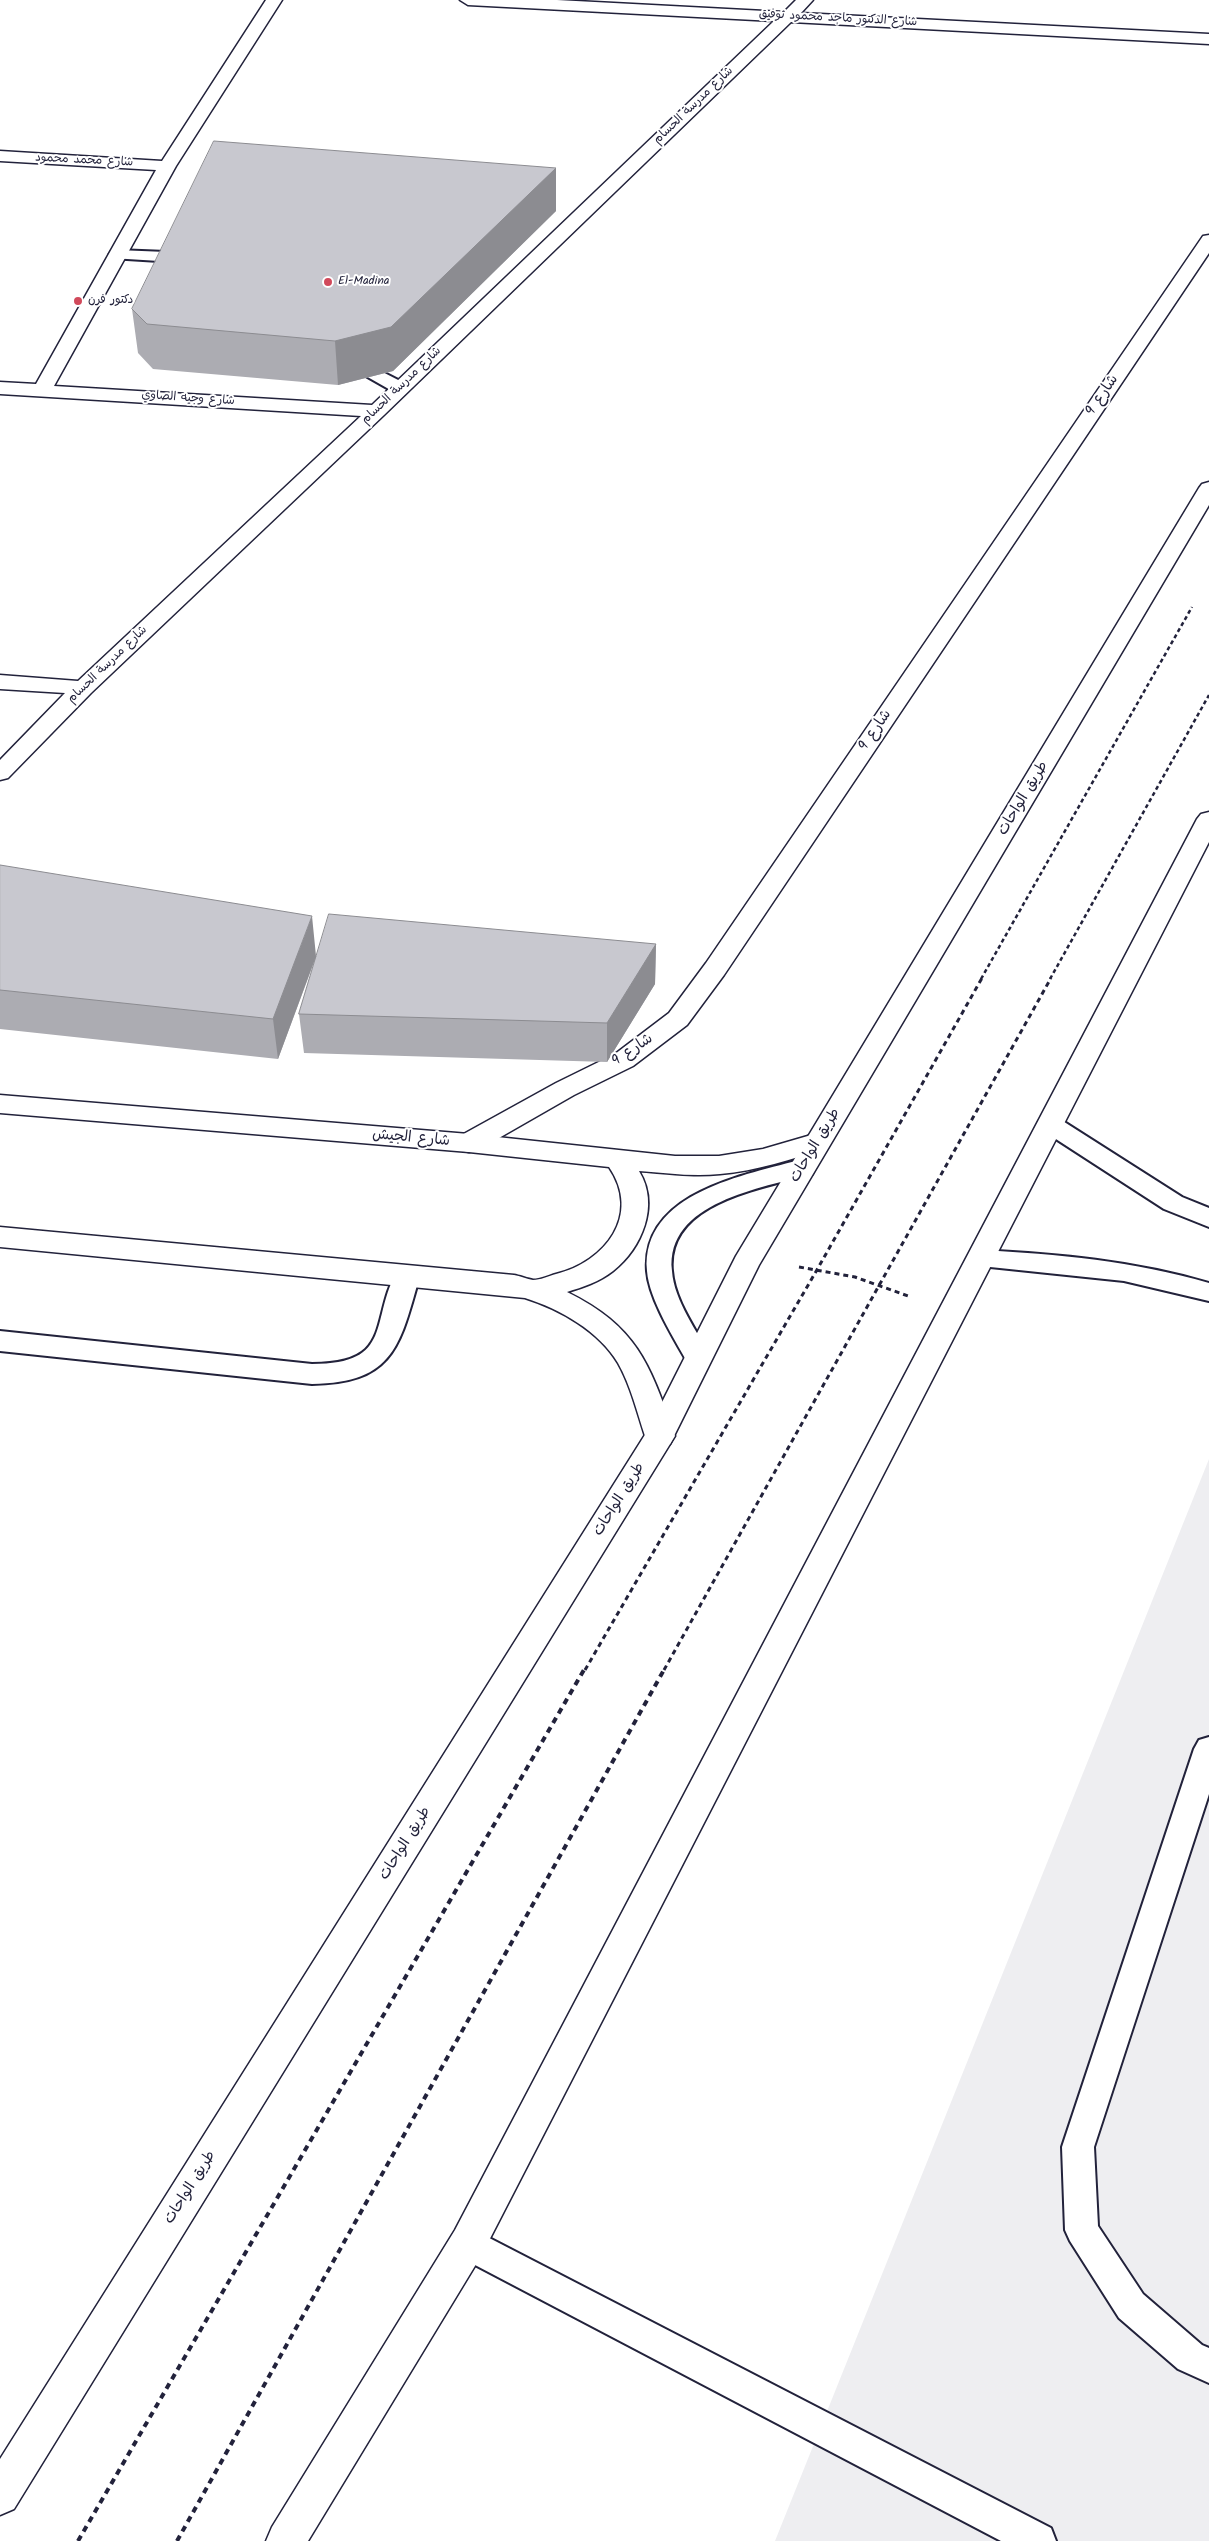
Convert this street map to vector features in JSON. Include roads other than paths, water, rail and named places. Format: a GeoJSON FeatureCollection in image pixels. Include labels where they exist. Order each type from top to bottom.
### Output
{"type":"FeatureCollection","features":[{"type":"Feature","properties":{"kind":"main road"},"geometry":{"type":"LineString","coordinates":[[42,390],[167,166],[274,0]]}},
{"type":"Feature","properties":{"kind":"main road","name":"شارع الدكتور ماجد محمود توفيق"},"geometry":{"type":"LineString","coordinates":[[468,0],[1209,39]]}},
{"type":"Feature","properties":{"kind":"main road","name":"شارع مدرسة الحسام"},"geometry":{"type":"LineString","coordinates":[[0,773],[83,688],[377,411],[805,0]]}},
{"type":"Feature","properties":{"kind":"main road","name":"شارع محمد محمود"},"geometry":{"type":"LineString","coordinates":[[0,156],[167,166]]}},
{"type":"Feature","properties":{"kind":"main road","name":"شارع 9"},"geometry":{"type":"LineString","coordinates":[[469,1143],[565,1089],[624,1060],[678,1019],[715,969],[1209,240]]}},
{"type":"Feature","properties":{"kind":"main road","name":"شارع وجيه الصاوي"},"geometry":{"type":"LineString","coordinates":[[0,388],[377,411]]}},
{"type":"Feature","properties":{"kind":"main road","name":"طريق الواحات"},"geometry":{"type":"LineString","coordinates":[[0,2495],[660,1436],[746,1263],[1209,488]]}},
{"type":"Feature","properties":{"kind":"main road"},"geometry":{"type":"LineString","coordinates":[[0,682],[83,688]]}},
{"type":"Feature","properties":{"kind":"main road"},"geometry":{"type":"LineString","coordinates":[[286,2541],[468,2243],[1209,819]]}},
{"type":"Feature","properties":{"kind":"main road","name":"شارع الجيش"},"geometry":{"type":"LineString","coordinates":[[0,1104],[469,1143],[619,1161],[675,1165],[719,1165],[763,1158],[818,1142]]}},
{"type":"Feature","properties":{"kind":"main road"},"geometry":{"type":"LineString","coordinates":[[0,1237],[536,1289],[565,1283],[592,1271],[613,1256],[628,1236],[636,1217],[636,1198],[631,1178],[619,1161]]}},
{"type":"Feature","properties":{"kind":"main road"},"geometry":{"type":"LineString","coordinates":[[536,1289],[585,1314],[620,1344],[643,1386],[660,1436]]}},
{"type":"Feature","properties":{"kind":"lane"},"geometry":{"type":"LineString","coordinates":[[117,255],[189,266],[200,241]]}},
{"type":"Feature","properties":{"kind":"lane"},"geometry":{"type":"LineString","coordinates":[[380,360],[356,368],[400,388]]}},
{"type":"Feature","properties":{"kind":"lane"},"geometry":{"type":"LineString","coordinates":[[1050,1124],[1172,1203],[1209,1218]]}},
{"type":"Feature","properties":{"kind":"lane"},"geometry":{"type":"LineString","coordinates":[[698,1358],[659,1272],[658,1250],[667,1230],[683,1212],[704,1198],[804,1168]]}},
{"type":"Feature","properties":{"kind":"lane"},"geometry":{"type":"LineString","coordinates":[[980,1259],[1076,1264],[1137,1274],[1209,1292]]}},
{"type":"Feature","properties":{"kind":"lane"},"geometry":{"type":"LineString","coordinates":[[0,1341],[312,1374],[346,1373],[376,1357],[385,1346],[407,1275]]}},
{"type":"Feature","properties":{"kind":"lane"},"geometry":{"type":"LineString","coordinates":[[1209,1749],[1078,2147],[1082,2230],[1131,2306],[1190,2358],[1209,2366]]}},
{"type":"Feature","properties":{"kind":"lane"},"geometry":{"type":"LineString","coordinates":[[468,2243],[1038,2541]]}},
{"type":"Feature","properties":{"kind":"place","name":"El-Madina"},"geometry":{"type":"Point","coordinates":[328,282]}},
{"type":"Feature","properties":{"kind":"place","name":"دكتور فرن"},"geometry":{"type":"Point","coordinates":[78,301]}}]}
